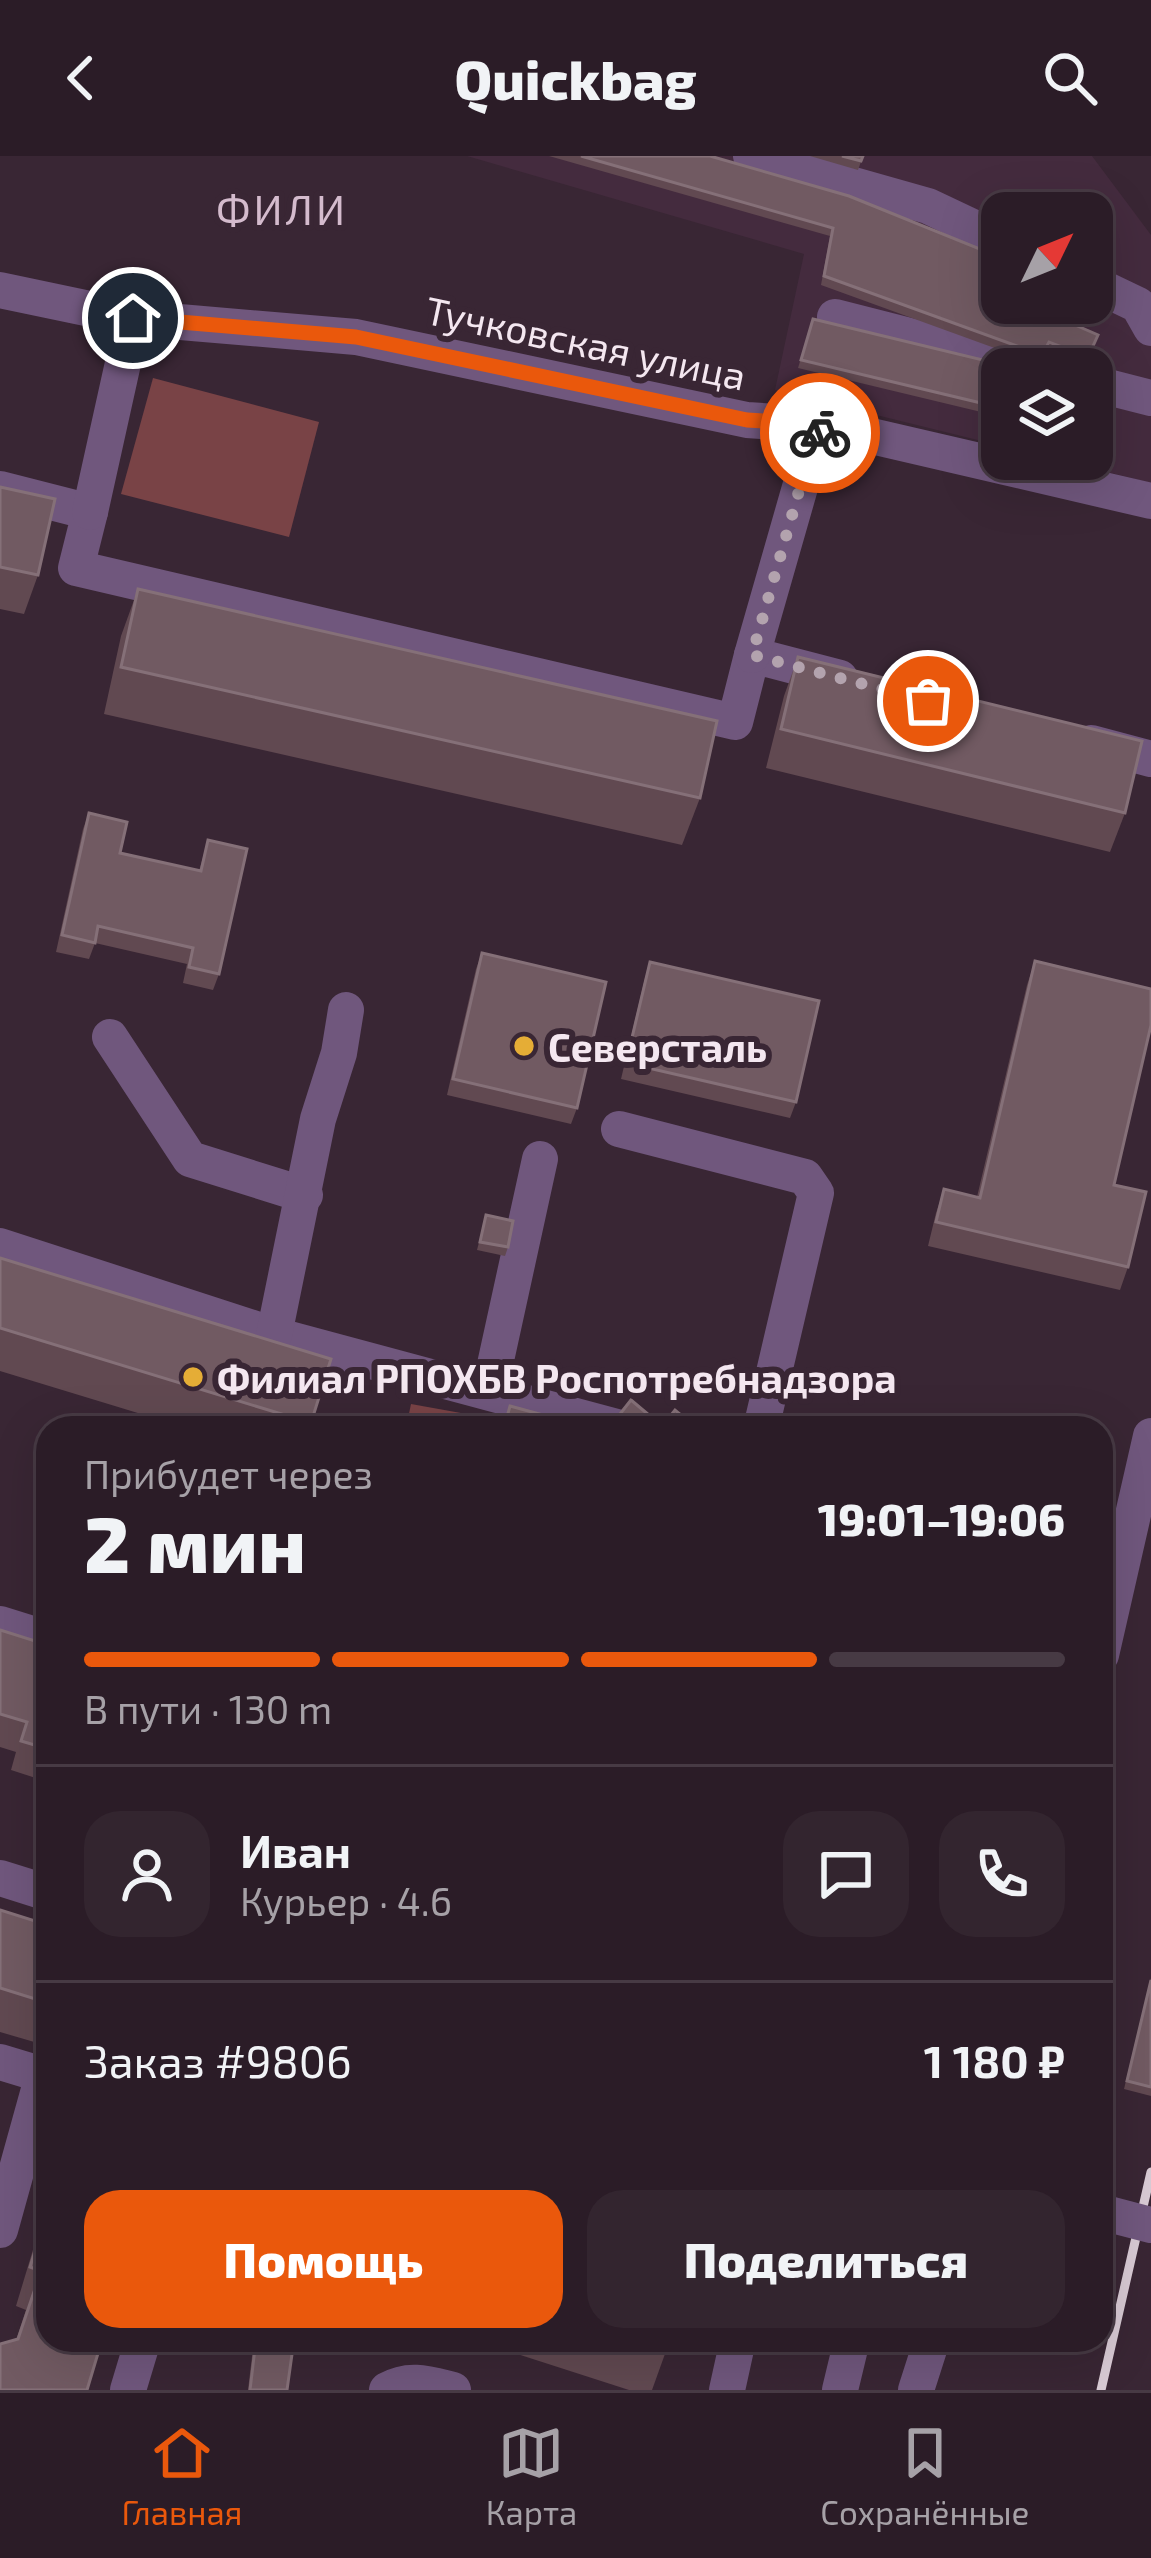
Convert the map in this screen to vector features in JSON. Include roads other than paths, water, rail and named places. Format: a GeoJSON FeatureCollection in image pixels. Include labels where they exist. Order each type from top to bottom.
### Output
{"type":"FeatureCollection","features":[{"type":"Feature","properties":{"kind":"street"},"geometry":{"type":"LineString","coordinates":[[751,156],[928,206],[981,231]]}},
{"type":"Feature","properties":{"kind":"street","name":"Тучковская улица"},"geometry":{"type":"LineString","coordinates":[[0,290],[133,318],[356,337],[747,420],[824,425],[1151,501]]}},
{"type":"Feature","properties":{"kind":"street"},"geometry":{"type":"LineString","coordinates":[[1113,293],[1138,305],[1151,328]]}},
{"type":"Feature","properties":{"kind":"street"},"geometry":{"type":"LineString","coordinates":[[835,316],[981,354]]}},
{"type":"Feature","properties":{"kind":"street"},"geometry":{"type":"LineString","coordinates":[[133,318],[76,568],[735,722],[807,463],[824,425]]}},
{"type":"Feature","properties":{"kind":"street"},"geometry":{"type":"LineString","coordinates":[[1113,388],[1151,398]]}},
{"type":"Feature","properties":{"kind":"street"},"geometry":{"type":"LineString","coordinates":[[0,489],[89,512]]}},
{"type":"Feature","properties":{"kind":"street"},"geometry":{"type":"LineString","coordinates":[[752,655],[862,684]]}},
{"type":"Feature","properties":{"kind":"street"},"geometry":{"type":"LineString","coordinates":[[1060,736],[1151,759]]}},
{"type":"Feature","properties":{"kind":"street"},"geometry":{"type":"LineString","coordinates":[[274,1335],[346,1010]]}},
{"type":"Feature","properties":{"kind":"street"},"geometry":{"type":"LineString","coordinates":[[110,1037],[190,1160],[305,1195]]}},
{"type":"Feature","properties":{"kind":"street"},"geometry":{"type":"LineString","coordinates":[[619,1129],[806,1177],[816,1192],[764,1416]]}},
{"type":"Feature","properties":{"kind":"street"},"geometry":{"type":"LineString","coordinates":[[489,1392],[540,1159]]}},
{"type":"Feature","properties":{"kind":"street"},"geometry":{"type":"LineString","coordinates":[[0,1246],[274,1335],[576,1416]]}},
{"type":"Feature","properties":{"kind":"street"},"geometry":{"type":"LineString","coordinates":[[1113,1602],[1151,1436]]}},
{"type":"Feature","properties":{"kind":"street"},"geometry":{"type":"LineString","coordinates":[[0,1624],[36,1635]]}},
{"type":"Feature","properties":{"kind":"street"},"geometry":{"type":"LineString","coordinates":[[0,1878],[36,1888]]}},
{"type":"Feature","properties":{"kind":"street"},"geometry":{"type":"LineString","coordinates":[[0,2062],[36,2073]]}},
{"type":"Feature","properties":{"kind":"street"},"geometry":{"type":"LineString","coordinates":[[0,2230],[36,2100]]}},
{"type":"Feature","properties":{"kind":"street"},"geometry":{"type":"LineString","coordinates":[[1113,2215],[1151,2225]]}},
{"type":"Feature","properties":{"kind":"street"},"geometry":{"type":"LineString","coordinates":[[128,2390],[139,2352]]}},
{"type":"Feature","properties":{"kind":"street"},"geometry":{"type":"LineString","coordinates":[[727,2390],[735,2352]]}},
{"type":"Feature","properties":{"kind":"street"},"geometry":{"type":"LineString","coordinates":[[840,2390],[849,2352]]}},
{"type":"Feature","properties":{"kind":"street"},"geometry":{"type":"LineString","coordinates":[[916,2390],[928,2352]]}},
{"type":"Feature","properties":{"kind":"street"},"geometry":{"type":"LineString","coordinates":[[387,2390],[416,2381],[453,2390]]}},
{"type":"Feature","properties":{"kind":"railway"},"geometry":{"type":"LineString","coordinates":[[1113,2338],[1151,2172]]}},
{"type":"Feature","properties":{"kind":"railway"},"geometry":{"type":"LineString","coordinates":[[1101,2390],[1110,2352]]}},
{"type":"Feature","properties":{"kind":"place","name":"Северсталь"},"geometry":{"type":"Point","coordinates":[524,1046]}},
{"type":"Feature","properties":{"kind":"place","name":"Филиал РПОХБВ Роспотребнадзора"},"geometry":{"type":"Point","coordinates":[193,1377]}},
{"type":"Feature","properties":{"kind":"district","name":"ФИЛИ"},"geometry":{"type":"Point","coordinates":[282,208]}}]}
